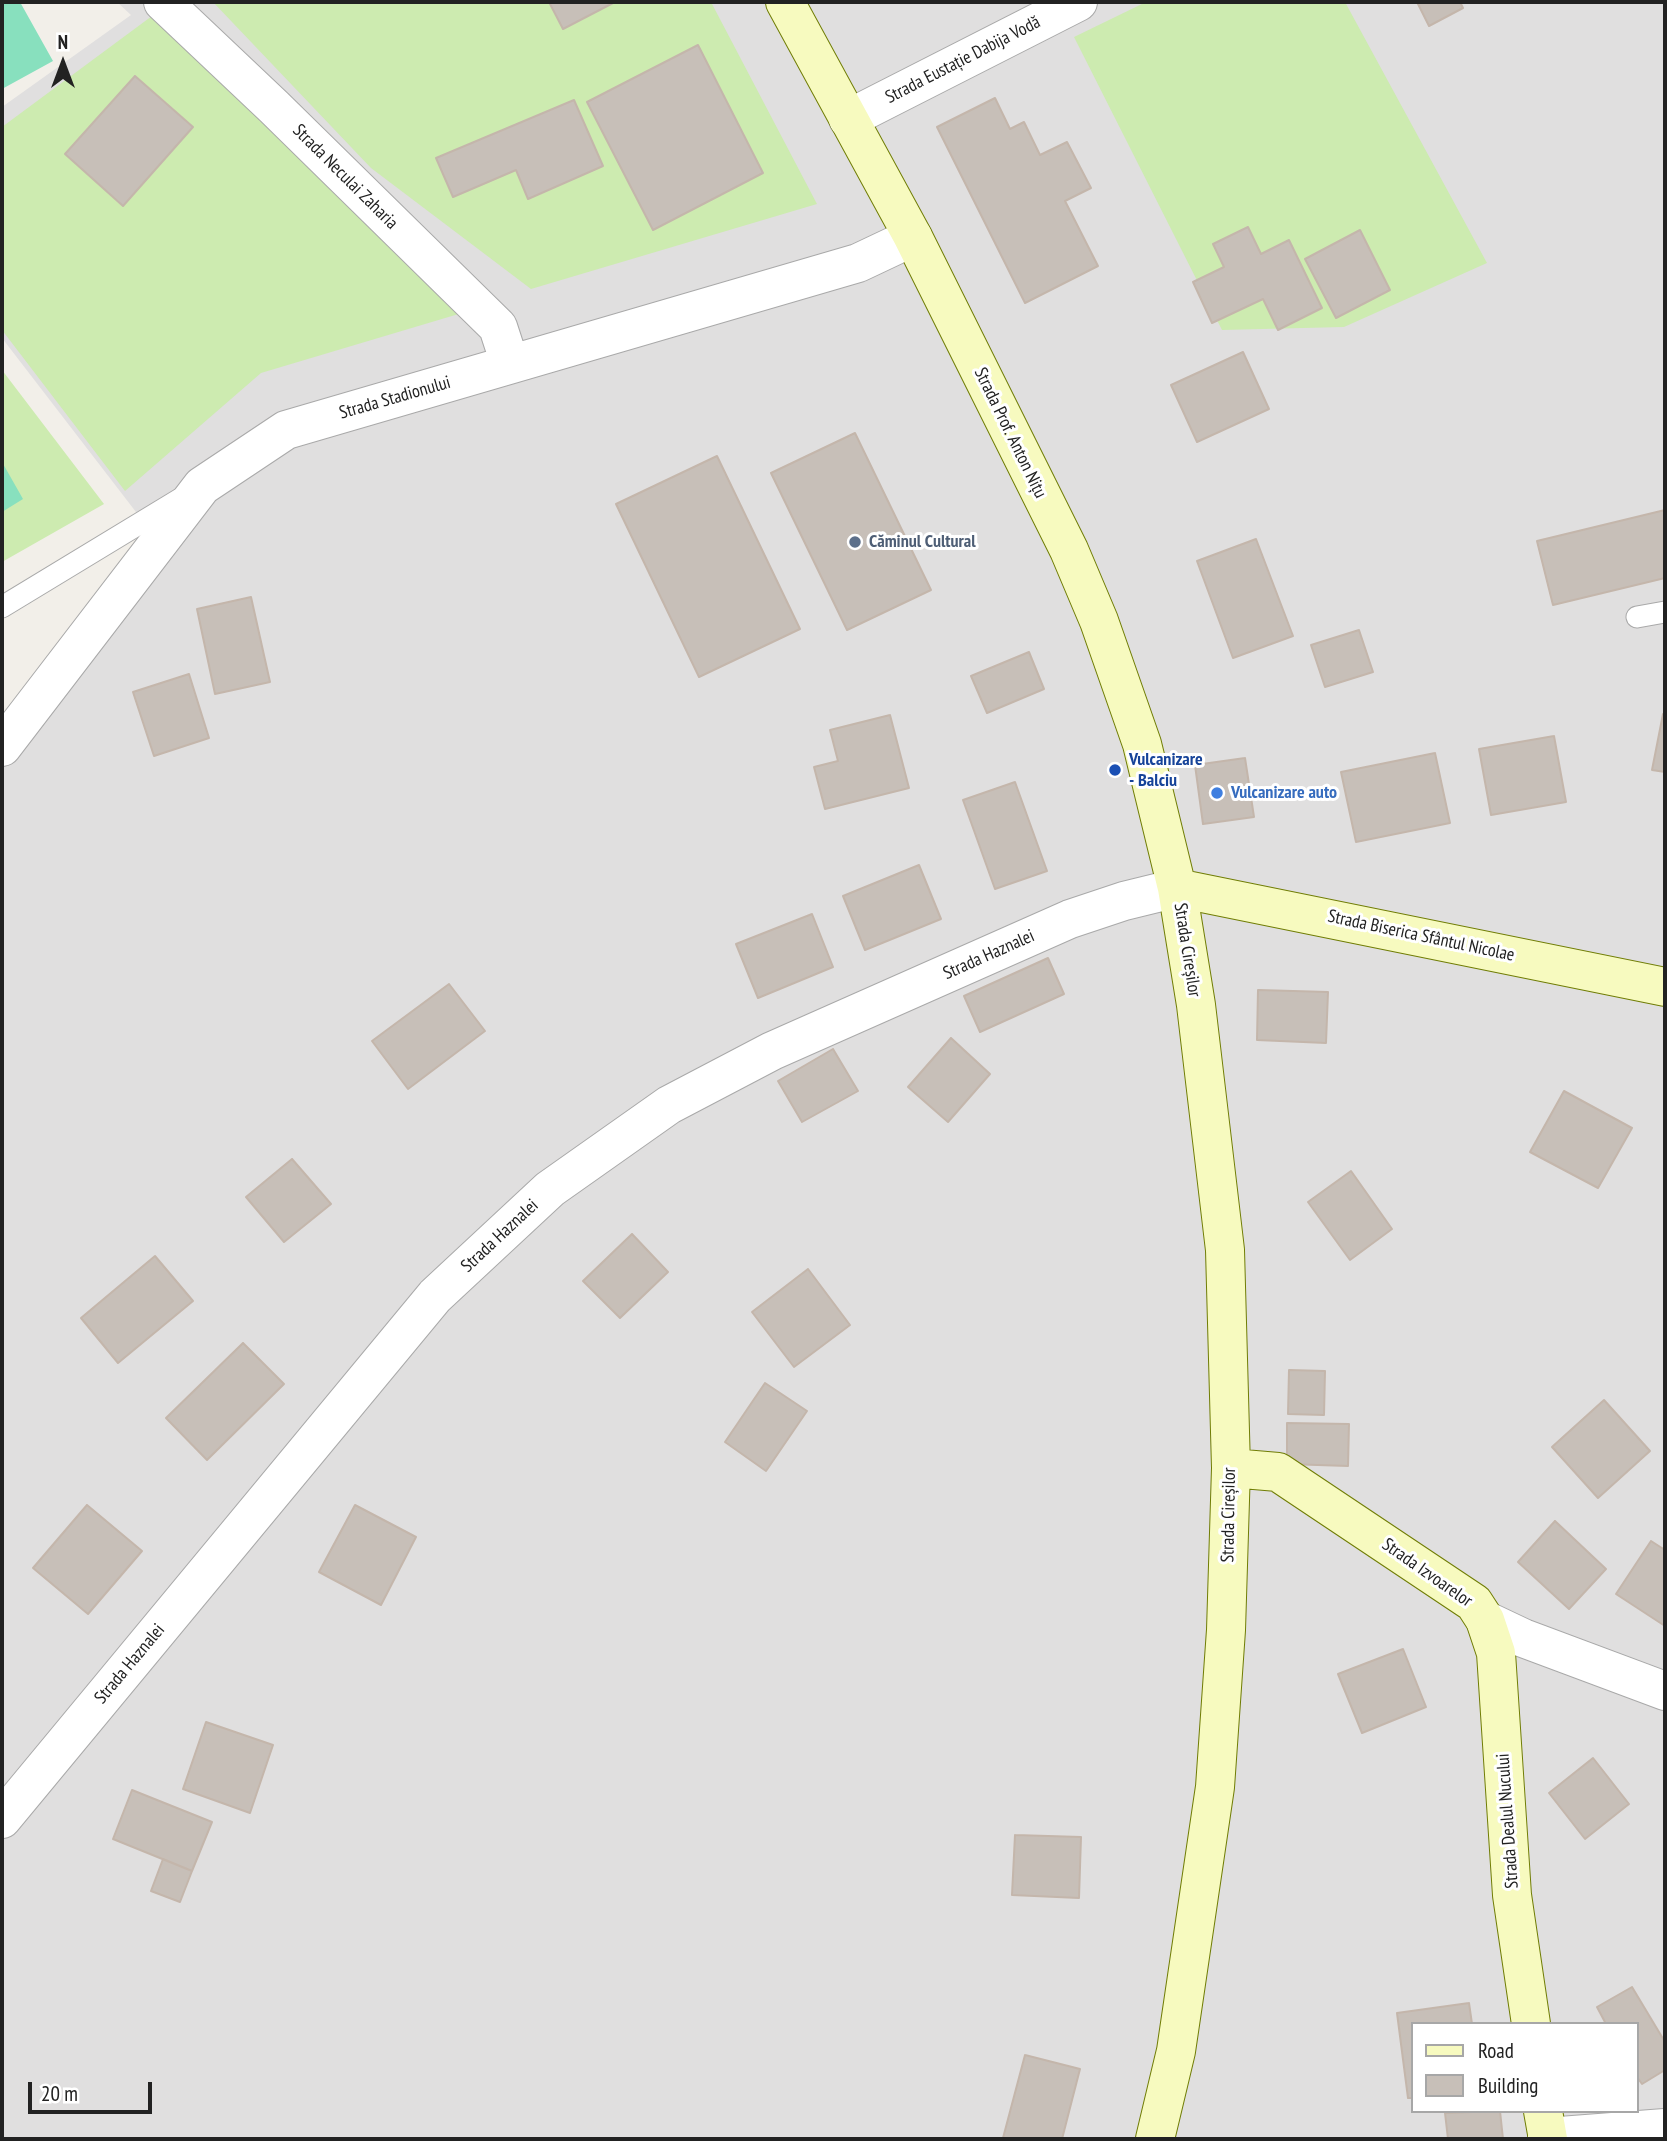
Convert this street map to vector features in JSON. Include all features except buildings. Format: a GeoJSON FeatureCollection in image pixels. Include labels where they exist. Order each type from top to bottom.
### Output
{"type":"FeatureCollection","features":[{"type":"Feature","properties":{"kind":"street","name":"Strada Neculai Zaharia"},"geometry":{"type":"LineString","coordinates":[[163,2],[498,327],[510,364]]}},
{"type":"Feature","properties":{"kind":"street","name":"Strada Prof. Anton Nițu"},"geometry":{"type":"LineString","coordinates":[[785,2],[913,237],[1069,550],[1099,621],[1142,744],[1177,888]]}},
{"type":"Feature","properties":{"kind":"street","name":"Strada Eustație Dabija Vodă"},"geometry":{"type":"LineString","coordinates":[[848,119],[1078,2]]}},
{"type":"Feature","properties":{"kind":"street","name":"Strada Stadionului"},"geometry":{"type":"LineString","coordinates":[[2,747],[202,486],[286,430],[858,263],[913,237]]}},
{"type":"Feature","properties":{"kind":"street","name":"Strada Biserica Sfântul Nicolae"},"geometry":{"type":"LineString","coordinates":[[1177,888],[1665,987]]}},
{"type":"Feature","properties":{"kind":"street","name":"Strada Cireșilor"},"geometry":{"type":"LineString","coordinates":[[1156,2139],[1176,2051],[1215,1787],[1226,1630],[1231,1468],[1225,1250],[1196,1005],[1177,888]]}},
{"type":"Feature","properties":{"kind":"street","name":"Strada Haznalei"},"geometry":{"type":"LineString","coordinates":[[2,1819],[435,1296],[550,1189],[669,1105],[772,1051],[1070,919],[1124,901],[1177,888]]}},
{"type":"Feature","properties":{"kind":"street","name":"Strada Izvoarelor"},"geometry":{"type":"LineString","coordinates":[[1231,1468],[1278,1472],[1474,1603],[1485,1620],[1665,1692]]}},
{"type":"Feature","properties":{"kind":"street","name":"Strada Dealul Nucului"},"geometry":{"type":"LineString","coordinates":[[1485,1620],[1496,1653],[1513,1895],[1531,2022]]}},
{"type":"Feature","properties":{"kind":"street"},"geometry":{"type":"LineString","coordinates":[[1546,2129],[1665,2128]]}},
{"type":"Feature","properties":{"kind":"lane"},"geometry":{"type":"LineString","coordinates":[[2,607],[202,486]]}},
{"type":"Feature","properties":{"kind":"lane"},"geometry":{"type":"LineString","coordinates":[[1637,617],[1665,612]]}},
{"type":"Feature","properties":{"kind":"shaded area"},"geometry":{"type":"Polygon","coordinates":[[[117,2],[1665,2],[1665,2139],[2,2139],[2,764],[166,551],[2,338],[2,107],[131,15],[117,2]]]}},
{"type":"Feature","properties":{"kind":"green space"},"geometry":{"type":"Polygon","coordinates":[[[2,2],[20,2],[53,61],[2,89],[2,2]]]}},
{"type":"Feature","properties":{"kind":"green space"},"geometry":{"type":"Polygon","coordinates":[[[213,2],[711,2],[817,204],[531,289],[371,168],[213,2]]]}},
{"type":"Feature","properties":{"kind":"green space"},"geometry":{"type":"Polygon","coordinates":[[[1146,2],[1345,2],[1487,263],[1344,327],[1222,330],[1074,37],[1146,2]]]}},
{"type":"Feature","properties":{"kind":"green space"},"geometry":{"type":"Polygon","coordinates":[[[152,16],[462,313],[261,373],[125,491],[2,330],[2,127],[152,16]]]}},
{"type":"Feature","properties":{"kind":"green space"},"geometry":{"type":"Polygon","coordinates":[[[2,370],[104,504],[2,562],[2,370]]]}},
{"type":"Feature","properties":{"kind":"green space"},"geometry":{"type":"Polygon","coordinates":[[[2,462],[23,499],[2,512],[2,462]]]}},
{"type":"Feature","properties":{"kind":"place","name":"Căminul Cultural"},"geometry":{"type":"Point","coordinates":[855,542]}},
{"type":"Feature","properties":{"kind":"place","name":"Vulcanizare - Balciu"},"geometry":{"type":"Point","coordinates":[1115,770]}},
{"type":"Feature","properties":{"kind":"place","name":"Vulcanizare auto"},"geometry":{"type":"Point","coordinates":[1217,793]}}]}
